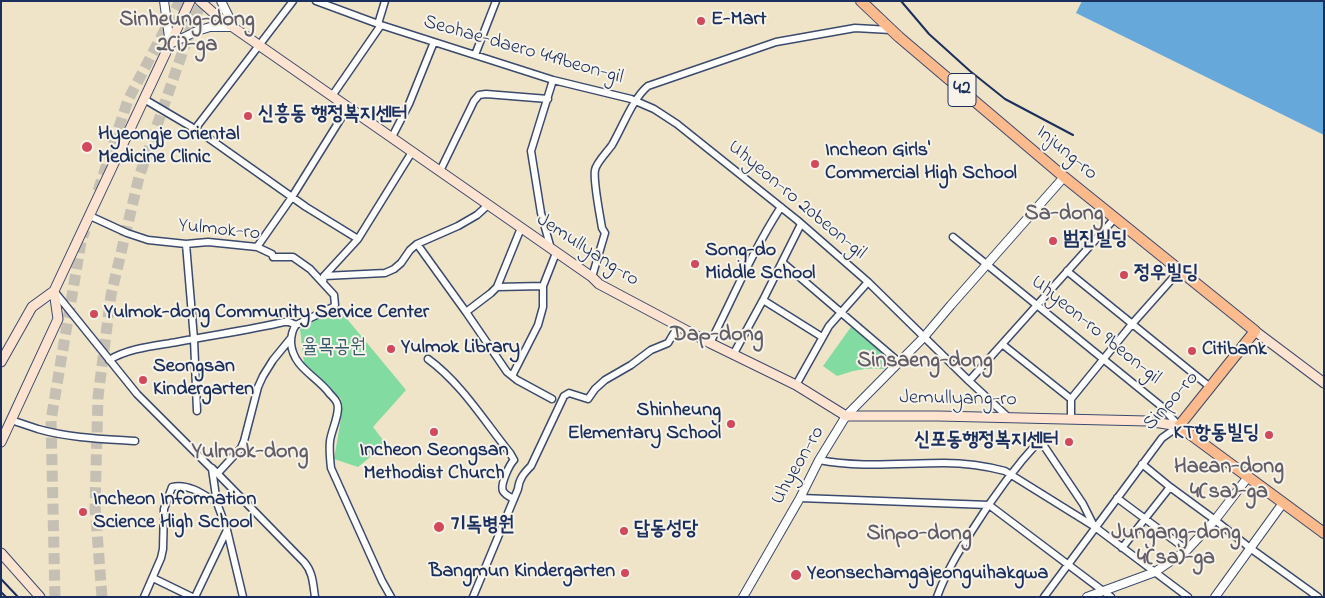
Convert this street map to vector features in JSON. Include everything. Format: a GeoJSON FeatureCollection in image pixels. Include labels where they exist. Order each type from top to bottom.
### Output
{"type":"FeatureCollection","features":[{"type":"Feature","properties":{"kind":"main road"},"geometry":{"type":"LineString","coordinates":[[1,362],[32,307],[54,291],[190,1]]}},
{"type":"Feature","properties":{"kind":"main road","name":"Jemullyang-ro"},"geometry":{"type":"LineString","coordinates":[[200,1],[234,28],[592,277],[598,284],[796,386],[846,416],[1147,421],[1179,426],[1324,532]]}},
{"type":"Feature","properties":{"kind":"main road","name":"Injung-ro"},"geometry":{"type":"LineString","coordinates":[[861,1],[892,30],[1064,177],[1254,331],[1324,383]]}},
{"type":"Feature","properties":{"kind":"main road"},"geometry":{"type":"LineString","coordinates":[[1,442],[58,319],[54,291]]}},
{"type":"Feature","properties":{"kind":"main road","name":"Sinpo-ro"},"geometry":{"type":"LineString","coordinates":[[1179,426],[1254,331]]}},
{"type":"Feature","properties":{"kind":"main road"},"geometry":{"type":"LineString","coordinates":[[1,553],[40,597]]}},
{"type":"Feature","properties":{"kind":"street"},"geometry":{"type":"LineString","coordinates":[[164,1],[170,44],[210,27],[234,28],[221,1]]}},
{"type":"Feature","properties":{"kind":"street"},"geometry":{"type":"LineString","coordinates":[[195,129],[294,1]]}},
{"type":"Feature","properties":{"kind":"street","name":"Seohae-daero 449beon-gil"},"geometry":{"type":"LineString","coordinates":[[316,1],[379,25],[552,80],[637,101]]}},
{"type":"Feature","properties":{"kind":"street"},"geometry":{"type":"LineString","coordinates":[[332,96],[379,25],[385,1]]}},
{"type":"Feature","properties":{"kind":"street"},"geometry":{"type":"LineString","coordinates":[[475,55],[496,1]]}},
{"type":"Feature","properties":{"kind":"street"},"geometry":{"type":"LineString","coordinates":[[592,277],[605,233],[602,228],[595,169],[644,89],[776,42],[855,28],[892,30]]}},
{"type":"Feature","properties":{"kind":"street"},"geometry":{"type":"LineString","coordinates":[[392,138],[409,104],[434,42]]}},
{"type":"Feature","properties":{"kind":"street"},"geometry":{"type":"LineString","coordinates":[[512,376],[538,324],[543,307],[544,286],[554,251],[541,213],[531,158],[531,151],[548,99],[552,80]]}},
{"type":"Feature","properties":{"kind":"street"},"geometry":{"type":"LineString","coordinates":[[440,171],[474,100],[479,95],[548,99]]}},
{"type":"Feature","properties":{"kind":"street"},"geometry":{"type":"LineString","coordinates":[[144,100],[195,129],[292,197],[358,239]]}},
{"type":"Feature","properties":{"kind":"street","name":"Uhyeon-ro 20beon-gil"},"geometry":{"type":"LineString","coordinates":[[637,101],[654,109],[677,124],[801,224],[868,282],[924,337]]}},
{"type":"Feature","properties":{"kind":"street"},"geometry":{"type":"LineString","coordinates":[[257,247],[292,197],[348,107]]}},
{"type":"Feature","properties":{"kind":"street"},"geometry":{"type":"LineString","coordinates":[[323,279],[358,239],[412,152]]}},
{"type":"Feature","properties":{"kind":"street","name":"Uhyeon-ro"},"geometry":{"type":"LineString","coordinates":[[743,597],[800,498],[819,460],[846,416],[924,337],[1064,177]]}},
{"type":"Feature","properties":{"kind":"street"},"geometry":{"type":"LineString","coordinates":[[323,279],[384,273],[394,269],[417,244],[458,226],[477,215],[488,205]]}},
{"type":"Feature","properties":{"kind":"street"},"geometry":{"type":"LineString","coordinates":[[710,343],[756,249],[781,208]]}},
{"type":"Feature","properties":{"kind":"street","name":"Yulmok-ro"},"geometry":{"type":"LineString","coordinates":[[90,216],[139,238],[148,240],[186,244],[208,242],[257,247],[272,254],[273,257],[293,257],[323,279],[334,295],[335,304],[333,307],[296,324]]}},
{"type":"Feature","properties":{"kind":"street"},"geometry":{"type":"LineString","coordinates":[[969,381],[1115,218]]}},
{"type":"Feature","properties":{"kind":"street"},"geometry":{"type":"LineString","coordinates":[[734,355],[801,224]]}},
{"type":"Feature","properties":{"kind":"street"},"geometry":{"type":"LineString","coordinates":[[466,312],[497,287],[521,228]]}},
{"type":"Feature","properties":{"kind":"street"},"geometry":{"type":"LineString","coordinates":[[953,237],[988,265]]}},
{"type":"Feature","properties":{"kind":"street"},"geometry":{"type":"LineString","coordinates":[[186,244],[194,338],[197,411]]}},
{"type":"Feature","properties":{"kind":"street"},"geometry":{"type":"LineString","coordinates":[[417,244],[507,372],[552,399]]}},
{"type":"Feature","properties":{"kind":"street"},"geometry":{"type":"LineString","coordinates":[[782,262],[900,363]]}},
{"type":"Feature","properties":{"kind":"street","name":"Uhyeon-ro 9beon-gil"},"geometry":{"type":"LineString","coordinates":[[988,265],[1161,406],[1179,426]]}},
{"type":"Feature","properties":{"kind":"street"},"geometry":{"type":"LineString","coordinates":[[1071,419],[1071,399],[1132,324],[1180,270]]}},
{"type":"Feature","properties":{"kind":"street"},"geometry":{"type":"LineString","coordinates":[[1067,271],[1210,387]]}},
{"type":"Feature","properties":{"kind":"street"},"geometry":{"type":"LineString","coordinates":[[796,386],[829,326],[868,282]]}},
{"type":"Feature","properties":{"kind":"street"},"geometry":{"type":"LineString","coordinates":[[497,287],[544,286]]}},
{"type":"Feature","properties":{"kind":"street"},"geometry":{"type":"LineString","coordinates":[[54,291],[142,399],[218,473],[309,568],[312,574],[315,597]]}},
{"type":"Feature","properties":{"kind":"street"},"geometry":{"type":"LineString","coordinates":[[763,300],[822,337]]}},
{"type":"Feature","properties":{"kind":"street"},"geometry":{"type":"LineString","coordinates":[[109,360],[130,350],[250,330],[284,322],[296,324],[291,338],[296,361],[328,390],[337,402],[338,408],[330,441],[329,455],[332,468],[391,597]]}},
{"type":"Feature","properties":{"kind":"street"},"geometry":{"type":"LineString","coordinates":[[472,597],[514,499],[518,483],[522,475],[531,466],[564,396],[569,394],[588,399],[605,380],[651,350],[668,343],[678,326]]}},
{"type":"Feature","properties":{"kind":"street"},"geometry":{"type":"LineString","coordinates":[[924,337],[1009,418]]}},
{"type":"Feature","properties":{"kind":"street"},"geometry":{"type":"LineString","coordinates":[[218,473],[241,448],[261,382],[273,360],[291,338]]}},
{"type":"Feature","properties":{"kind":"street"},"geometry":{"type":"LineString","coordinates":[[1002,344],[1071,399]]}},
{"type":"Feature","properties":{"kind":"street"},"geometry":{"type":"LineString","coordinates":[[428,359],[443,370],[468,398],[510,453],[514,460],[508,468],[502,487],[504,493],[514,499]]}},
{"type":"Feature","properties":{"kind":"street"},"geometry":{"type":"LineString","coordinates":[[11,420],[61,434],[135,441]]}},
{"type":"Feature","properties":{"kind":"street","name":"Sinpo-ro"},"geometry":{"type":"LineString","coordinates":[[1044,597],[1162,438],[1179,426]]}},
{"type":"Feature","properties":{"kind":"street"},"geometry":{"type":"LineString","coordinates":[[937,597],[943,579],[988,505],[1010,474],[1040,440],[1083,504],[1095,528]]}},
{"type":"Feature","properties":{"kind":"street"},"geometry":{"type":"LineString","coordinates":[[819,460],[848,464],[958,464],[996,468],[1005,471],[1095,528],[1188,597]]}},
{"type":"Feature","properties":{"kind":"street"},"geometry":{"type":"LineString","coordinates":[[1142,464],[1250,548],[1318,597]]}},
{"type":"Feature","properties":{"kind":"street"},"geometry":{"type":"LineString","coordinates":[[211,466],[217,503],[227,530],[243,597]]}},
{"type":"Feature","properties":{"kind":"street"},"geometry":{"type":"LineString","coordinates":[[1087,597],[1155,572],[1187,550],[1215,520],[1248,477]]}},
{"type":"Feature","properties":{"kind":"street"},"geometry":{"type":"LineString","coordinates":[[144,597],[161,558],[164,509],[172,487],[179,485],[189,487],[217,503]]}},
{"type":"Feature","properties":{"kind":"street"},"geometry":{"type":"LineString","coordinates":[[1122,548],[1170,487]]}},
{"type":"Feature","properties":{"kind":"street"},"geometry":{"type":"LineString","coordinates":[[800,498],[988,505],[1111,597]]}},
{"type":"Feature","properties":{"kind":"street"},"geometry":{"type":"LineString","coordinates":[[1117,498],[1187,550]]}},
{"type":"Feature","properties":{"kind":"street"},"geometry":{"type":"LineString","coordinates":[[1216,597],[1283,503]]}},
{"type":"Feature","properties":{"kind":"street"},"geometry":{"type":"LineString","coordinates":[[153,578],[194,597],[227,530]]}},
{"type":"Feature","properties":{"kind":"green space","name":"율목공원"},"geometry":{"type":"Polygon","coordinates":[[[338,308],[406,390],[373,427],[386,444],[358,467],[334,459],[342,413],[341,399],[304,363],[300,329],[338,308]]]}},
{"type":"Feature","properties":{"kind":"green space"},"geometry":{"type":"Polygon","coordinates":[[[851,327],[892,361],[885,369],[872,368],[837,376],[823,366],[851,327]]]}},
{"type":"Feature","properties":{"kind":"water"},"geometry":{"type":"Polygon","coordinates":[[[1082,1],[1324,1],[1324,135],[1076,13],[1082,1]]]}},
{"type":"Feature","properties":{"kind":"tunnel"},"geometry":{"type":"LineString","coordinates":[[98,191],[128,100],[180,1]]}},
{"type":"Feature","properties":{"kind":"tunnel"},"geometry":{"type":"LineString","coordinates":[[102,597],[95,506],[98,397],[111,295],[139,177],[202,1]]}},
{"type":"Feature","properties":{"kind":"tunnel"},"geometry":{"type":"LineString","coordinates":[[55,597],[51,420],[81,242],[85,230]]}},
{"type":"Feature","properties":{"kind":"railway"},"geometry":{"type":"LineString","coordinates":[[901,1],[929,34],[1005,99],[1073,135]]}},
{"type":"Feature","properties":{"kind":"railway"},"geometry":{"type":"LineString","coordinates":[[1,579],[18,597]]}},
{"type":"Feature","properties":{"kind":"railway"},"geometry":{"type":"LineString","coordinates":[[1,592],[6,597]]}},
{"type":"Feature","properties":{"kind":"place","name":"E-Mart"},"geometry":{"type":"Point","coordinates":[701,21]}},
{"type":"Feature","properties":{"kind":"place","name":"신흥동 행정복지센터"},"geometry":{"type":"Point","coordinates":[248,116]}},
{"type":"Feature","properties":{"kind":"place","name":"Hyeongje Oriental Medicine Clinic"},"geometry":{"type":"Point","coordinates":[87,147]}},
{"type":"Feature","properties":{"kind":"place","name":"Incheon Girls' Commercial High School"},"geometry":{"type":"Point","coordinates":[815,164]}},
{"type":"Feature","properties":{"kind":"place","name":"범진빌딩"},"geometry":{"type":"Point","coordinates":[1053,241]}},
{"type":"Feature","properties":{"kind":"place","name":"Song-do Middle School"},"geometry":{"type":"Point","coordinates":[695,264]}},
{"type":"Feature","properties":{"kind":"place","name":"정우빌딩"},"geometry":{"type":"Point","coordinates":[1124,275]}},
{"type":"Feature","properties":{"kind":"place","name":"Yulmok-dong Community Service Center"},"geometry":{"type":"Point","coordinates":[94,314]}},
{"type":"Feature","properties":{"kind":"place","name":"Yulmok Library"},"geometry":{"type":"Point","coordinates":[391,349]}},
{"type":"Feature","properties":{"kind":"place","name":"Citibank"},"geometry":{"type":"Point","coordinates":[1192,351]}},
{"type":"Feature","properties":{"kind":"place","name":"Seongsan Kindergarten"},"geometry":{"type":"Point","coordinates":[143,380]}},
{"type":"Feature","properties":{"kind":"place","name":"Shinheung Elementary School"},"geometry":{"type":"Point","coordinates":[731,424]}},
{"type":"Feature","properties":{"kind":"place","name":"Incheon Seongsan Methodist Church"},"geometry":{"type":"Point","coordinates":[434,432]}},
{"type":"Feature","properties":{"kind":"place","name":"KT항동빌딩"},"geometry":{"type":"Point","coordinates":[1269,435]}},
{"type":"Feature","properties":{"kind":"place","name":"신포동행정복지센터"},"geometry":{"type":"Point","coordinates":[1069,442]}},
{"type":"Feature","properties":{"kind":"place","name":"Incheon Information Science High School"},"geometry":{"type":"Point","coordinates":[83,512]}},
{"type":"Feature","properties":{"kind":"place","name":"기독병원"},"geometry":{"type":"Point","coordinates":[439,527]}},
{"type":"Feature","properties":{"kind":"place","name":"답동성당"},"geometry":{"type":"Point","coordinates":[624,531]}},
{"type":"Feature","properties":{"kind":"place","name":"Bangmun Kindergarten"},"geometry":{"type":"Point","coordinates":[625,573]}},
{"type":"Feature","properties":{"kind":"place","name":"Yeonsechamgajeonguihakgwa"},"geometry":{"type":"Point","coordinates":[796,575]}},
{"type":"Feature","properties":{"kind":"district","name":"Sinheung-dong 2(i)-ga"},"geometry":{"type":"Point","coordinates":[187,34]}},
{"type":"Feature","properties":{"kind":"district","name":"Sa-dong"},"geometry":{"type":"Point","coordinates":[1064,215]}},
{"type":"Feature","properties":{"kind":"district","name":"Dap-dong"},"geometry":{"type":"Point","coordinates":[717,336]}},
{"type":"Feature","properties":{"kind":"district","name":"Sinsaeng-dong"},"geometry":{"type":"Point","coordinates":[925,362]}},
{"type":"Feature","properties":{"kind":"district","name":"Yulmok-dong"},"geometry":{"type":"Point","coordinates":[250,453]}},
{"type":"Feature","properties":{"kind":"district","name":"Haean-dong 4(sa)-ga"},"geometry":{"type":"Point","coordinates":[1229,480]}},
{"type":"Feature","properties":{"kind":"district","name":"Sinpo-dong"},"geometry":{"type":"Point","coordinates":[919,535]}},
{"type":"Feature","properties":{"kind":"district","name":"Jungang-dong 4(sa)-ga"},"geometry":{"type":"Point","coordinates":[1176,546]}}]}
